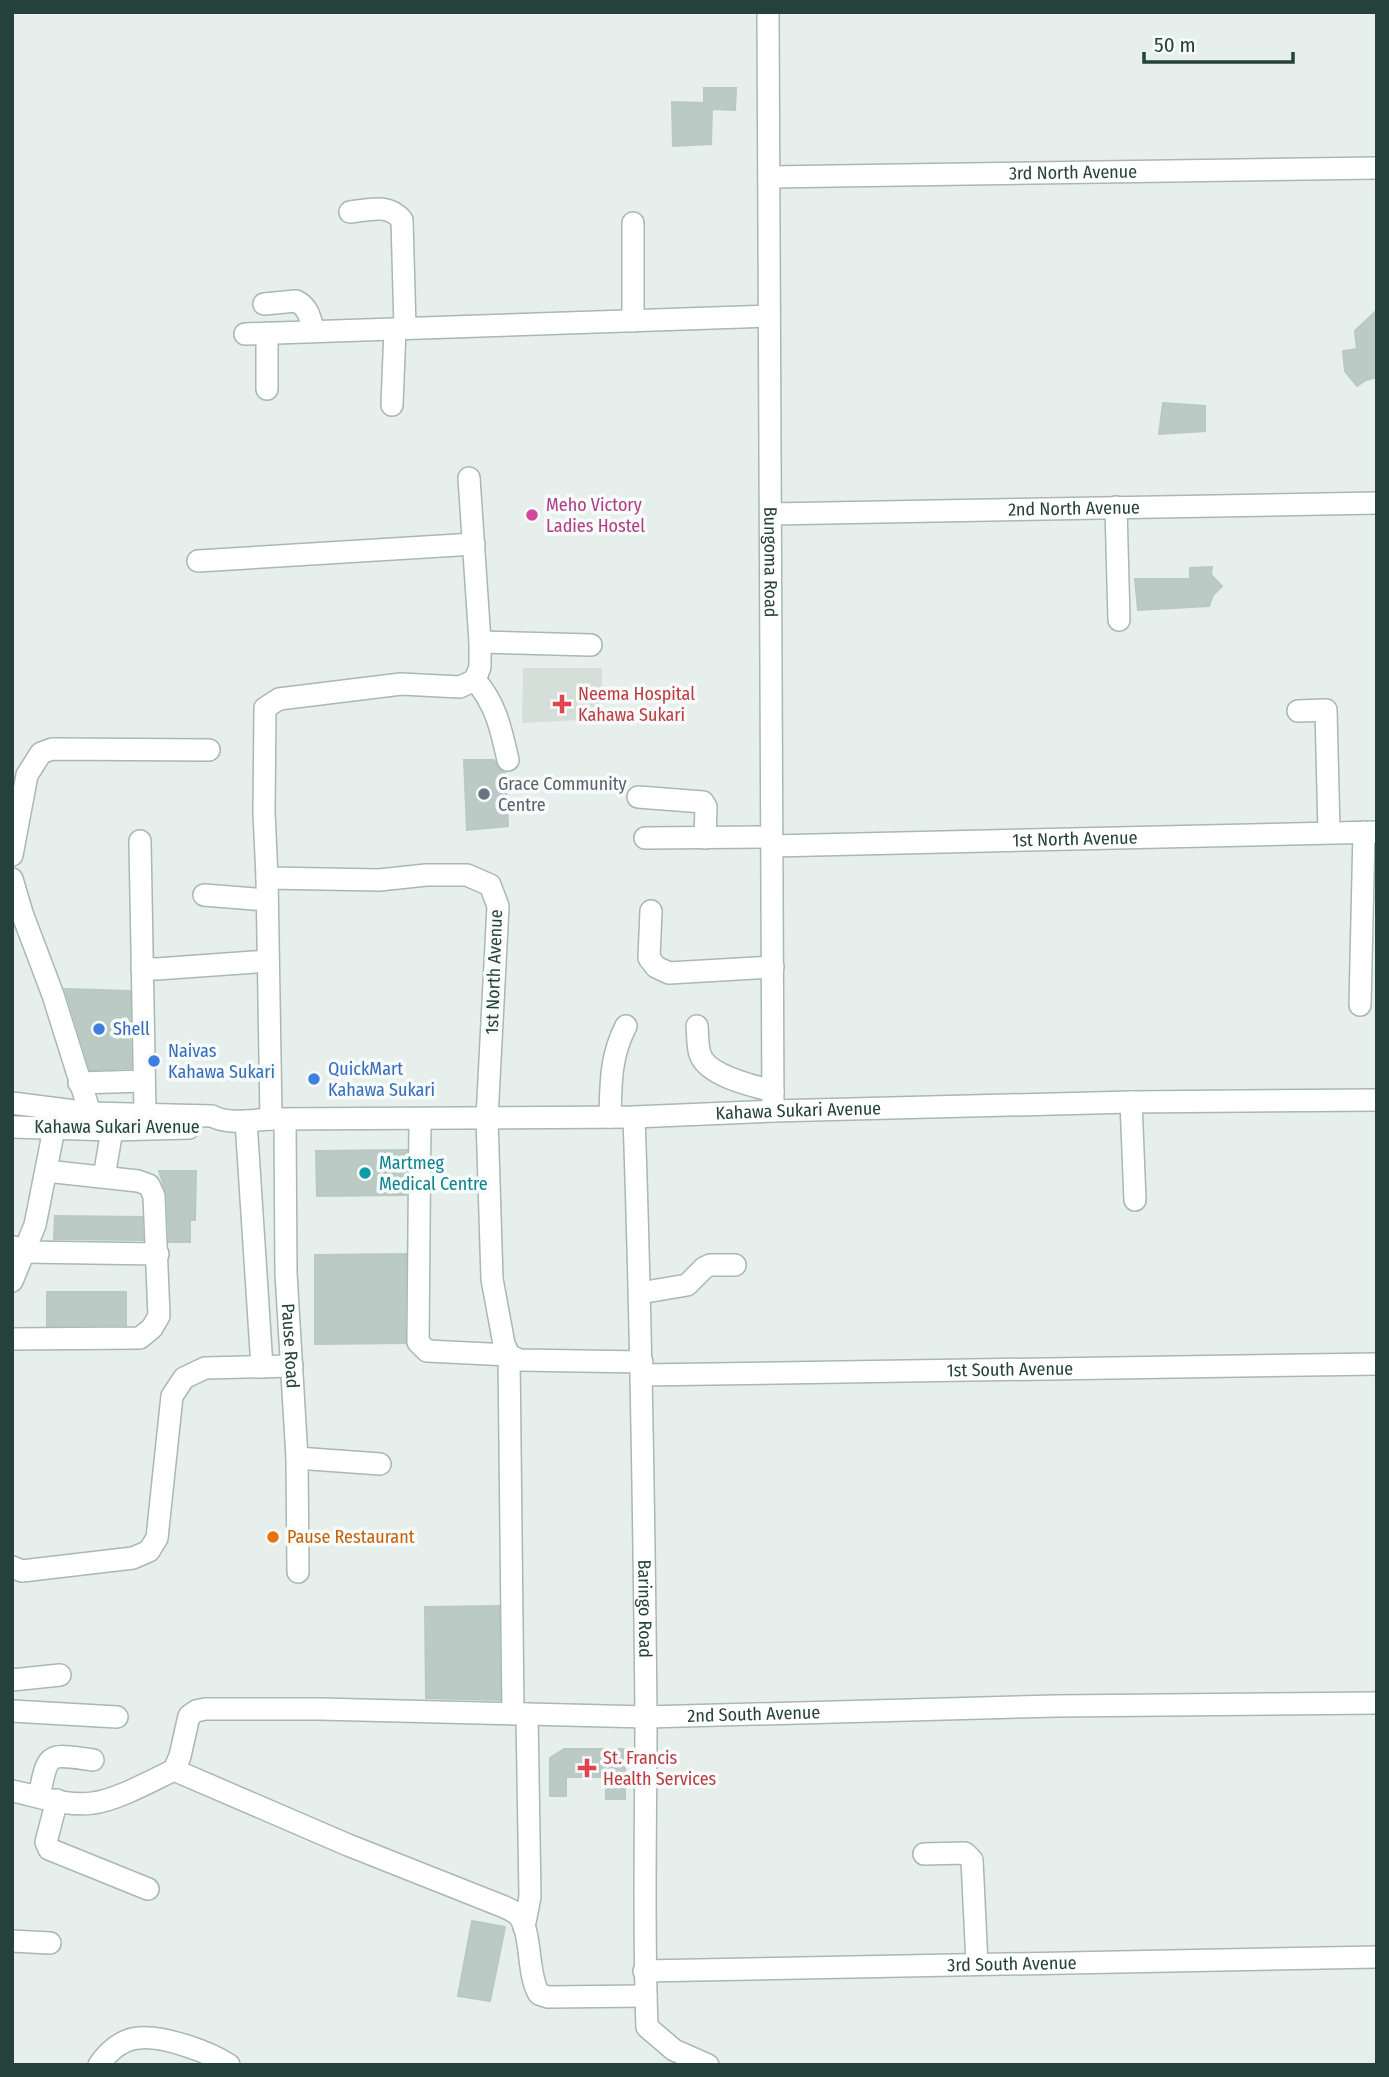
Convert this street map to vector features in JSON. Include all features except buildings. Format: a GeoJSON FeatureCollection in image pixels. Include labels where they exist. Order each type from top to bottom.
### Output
{"type":"FeatureCollection","features":[{"type":"Feature","properties":{"kind":"street","name":"Bungoma Road"},"geometry":{"type":"LineString","coordinates":[[768,12],[773,1101]]}},
{"type":"Feature","properties":{"kind":"street","name":"3rd North Avenue"},"geometry":{"type":"LineString","coordinates":[[769,177],[1377,168]]}},
{"type":"Feature","properties":{"kind":"street"},"geometry":{"type":"LineString","coordinates":[[349,212],[387,209],[395,211],[401,220],[400,329],[392,405]]}},
{"type":"Feature","properties":{"kind":"street"},"geometry":{"type":"LineString","coordinates":[[633,223],[633,321]]}},
{"type":"Feature","properties":{"kind":"street"},"geometry":{"type":"LineString","coordinates":[[264,304],[296,301],[301,303],[308,311],[314,331]]}},
{"type":"Feature","properties":{"kind":"street"},"geometry":{"type":"LineString","coordinates":[[245,334],[769,316]]}},
{"type":"Feature","properties":{"kind":"street"},"geometry":{"type":"LineString","coordinates":[[267,333],[267,389]]}},
{"type":"Feature","properties":{"kind":"street"},"geometry":{"type":"LineString","coordinates":[[469,478],[480,642],[480,667],[475,680],[494,706],[508,760]]}},
{"type":"Feature","properties":{"kind":"street","name":"2nd North Avenue"},"geometry":{"type":"LineString","coordinates":[[771,514],[1377,503]]}},
{"type":"Feature","properties":{"kind":"street"},"geometry":{"type":"LineString","coordinates":[[1116,507],[1119,620]]}},
{"type":"Feature","properties":{"kind":"street"},"geometry":{"type":"LineString","coordinates":[[198,561],[474,544]]}},
{"type":"Feature","properties":{"kind":"street"},"geometry":{"type":"LineString","coordinates":[[480,642],[591,645]]}},
{"type":"Feature","properties":{"kind":"street","name":"Pause Road"},"geometry":{"type":"LineString","coordinates":[[298,1573],[297,1458],[268,961],[264,812],[265,708],[279,699],[401,684],[460,687],[475,680]]}},
{"type":"Feature","properties":{"kind":"street"},"geometry":{"type":"LineString","coordinates":[[1298,710],[1326,710],[1329,832]]}},
{"type":"Feature","properties":{"kind":"street"},"geometry":{"type":"LineString","coordinates":[[12,855],[27,775],[41,753],[52,749],[209,750]]}},
{"type":"Feature","properties":{"kind":"street"},"geometry":{"type":"LineString","coordinates":[[638,797],[703,802],[706,807],[705,838]]}},
{"type":"Feature","properties":{"kind":"street"},"geometry":{"type":"LineString","coordinates":[[1360,1005],[1370,832]]}},
{"type":"Feature","properties":{"kind":"street","name":"1st North Avenue"},"geometry":{"type":"LineString","coordinates":[[645,838],[772,841],[1370,832]]}},
{"type":"Feature","properties":{"kind":"street"},"geometry":{"type":"LineString","coordinates":[[140,841],[145,1113]]}},
{"type":"Feature","properties":{"kind":"street","name":"1st North Avenue"},"geometry":{"type":"LineString","coordinates":[[267,878],[379,880],[467,874],[490,885],[498,906],[487,1118],[492,1279],[504,1344],[509,1355],[520,1714],[530,1897],[524,1927],[533,1983],[539,1994],[548,1997],[646,1996]]}},
{"type":"Feature","properties":{"kind":"street"},"geometry":{"type":"LineString","coordinates":[[12,879],[53,995],[90,1113]]}},
{"type":"Feature","properties":{"kind":"street"},"geometry":{"type":"LineString","coordinates":[[204,895],[267,900]]}},
{"type":"Feature","properties":{"kind":"street"},"geometry":{"type":"LineString","coordinates":[[650,911],[649,958],[656,967],[669,973],[773,967]]}},
{"type":"Feature","properties":{"kind":"street"},"geometry":{"type":"LineString","coordinates":[[142,968],[268,961]]}},
{"type":"Feature","properties":{"kind":"street"},"geometry":{"type":"LineString","coordinates":[[610,1117],[612,1061],[626,1026]]}},
{"type":"Feature","properties":{"kind":"street"},"geometry":{"type":"LineString","coordinates":[[697,1026],[700,1054],[705,1063],[773,1101]]}},
{"type":"Feature","properties":{"kind":"street"},"geometry":{"type":"LineString","coordinates":[[79,1083],[144,1081]]}},
{"type":"Feature","properties":{"kind":"street","name":"Kahawa Sukari Avenue"},"geometry":{"type":"LineString","coordinates":[[12,1103],[90,1113],[212,1116],[220,1121],[246,1121],[634,1117],[773,1101],[1377,1100]]}},
{"type":"Feature","properties":{"kind":"street"},"geometry":{"type":"LineString","coordinates":[[1131,1102],[1135,1200]]}},
{"type":"Feature","properties":{"kind":"street","name":"Baringo Road"},"geometry":{"type":"LineString","coordinates":[[634,1117],[642,1368],[646,1717],[644,1971],[647,2027],[669,2058],[708,2065]]}},
{"type":"Feature","properties":{"kind":"street","name":"1st South Avenue"},"geometry":{"type":"LineString","coordinates":[[420,1119],[418,1342],[427,1351],[509,1355],[519,1360],[642,1368],[1377,1364]]}},
{"type":"Feature","properties":{"kind":"street","name":"Kahawa Sukari Avenue"},"geometry":{"type":"LineString","coordinates":[[12,1127],[112,1130],[214,1127],[220,1121]]}},
{"type":"Feature","properties":{"kind":"street"},"geometry":{"type":"LineString","coordinates":[[246,1121],[261,1367]]}},
{"type":"Feature","properties":{"kind":"street"},"geometry":{"type":"LineString","coordinates":[[12,1281],[19,1249],[35,1225],[54,1129]]}},
{"type":"Feature","properties":{"kind":"street"},"geometry":{"type":"LineString","coordinates":[[104,1177],[112,1130]]}},
{"type":"Feature","properties":{"kind":"street"},"geometry":{"type":"LineString","coordinates":[[12,1339],[141,1338],[152,1328],[159,1316],[154,1196],[149,1185],[138,1181],[46,1171]]}},
{"type":"Feature","properties":{"kind":"street"},"geometry":{"type":"LineString","coordinates":[[19,1249],[158,1254]]}},
{"type":"Feature","properties":{"kind":"street"},"geometry":{"type":"LineString","coordinates":[[640,1293],[687,1285],[710,1265],[735,1265]]}},
{"type":"Feature","properties":{"kind":"street"},"geometry":{"type":"LineString","coordinates":[[12,1567],[22,1570],[133,1558],[149,1551],[157,1538],[172,1396],[184,1378],[205,1368],[292,1366]]}},
{"type":"Feature","properties":{"kind":"street"},"geometry":{"type":"LineString","coordinates":[[297,1458],[380,1464]]}},
{"type":"Feature","properties":{"kind":"street"},"geometry":{"type":"LineString","coordinates":[[12,1680],[60,1675]]}},
{"type":"Feature","properties":{"kind":"street","name":"2nd South Avenue"},"geometry":{"type":"LineString","coordinates":[[174,1770],[189,1716],[205,1709],[646,1717],[1056,1706],[1377,1703]]}},
{"type":"Feature","properties":{"kind":"street"},"geometry":{"type":"LineString","coordinates":[[12,1711],[117,1717]]}},
{"type":"Feature","properties":{"kind":"street"},"geometry":{"type":"LineString","coordinates":[[93,1760],[56,1755],[50,1758],[44,1772],[48,1798],[46,1842],[49,1849],[148,1889]]}},
{"type":"Feature","properties":{"kind":"street"},"geometry":{"type":"LineString","coordinates":[[12,1791],[94,1803],[141,1786],[174,1770],[348,1845],[502,1906],[518,1916],[524,1927]]}},
{"type":"Feature","properties":{"kind":"street"},"geometry":{"type":"LineString","coordinates":[[924,1854],[965,1853],[972,1860],[977,1964]]}},
{"type":"Feature","properties":{"kind":"street"},"geometry":{"type":"LineString","coordinates":[[12,1941],[50,1943]]}},
{"type":"Feature","properties":{"kind":"street","name":"3rd South Avenue"},"geometry":{"type":"LineString","coordinates":[[644,1971],[1377,1957]]}},
{"type":"Feature","properties":{"kind":"street"},"geometry":{"type":"LineString","coordinates":[[99,2065],[108,2053],[124,2042],[138,2038],[155,2039],[188,2048],[229,2065]]}},
{"type":"Feature","properties":{"kind":"shaded area","name":"Neema Hospital Kahawa Sukari"},"geometry":{"type":"Polygon","coordinates":[[[523,668],[602,668],[602,719],[522,723],[523,668]]]}},
{"type":"Feature","properties":{"kind":"place","name":"Meho Victory Ladies Hostel"},"geometry":{"type":"Point","coordinates":[532,515]}},
{"type":"Feature","properties":{"kind":"place","name":"Neema Hospital Kahawa Sukari"},"geometry":{"type":"Point","coordinates":[562,704]}},
{"type":"Feature","properties":{"kind":"place","name":"Grace Community Centre"},"geometry":{"type":"Point","coordinates":[484,794]}},
{"type":"Feature","properties":{"kind":"place","name":"Shell"},"geometry":{"type":"Point","coordinates":[99,1029]}},
{"type":"Feature","properties":{"kind":"place","name":"Naivas Kahawa Sukari"},"geometry":{"type":"Point","coordinates":[154,1061]}},
{"type":"Feature","properties":{"kind":"place","name":"QuickMart Kahawa Sukari"},"geometry":{"type":"Point","coordinates":[314,1079]}},
{"type":"Feature","properties":{"kind":"place","name":"Martmeg Medical Centre"},"geometry":{"type":"Point","coordinates":[365,1173]}},
{"type":"Feature","properties":{"kind":"place","name":"Pause Restaurant"},"geometry":{"type":"Point","coordinates":[273,1537]}},
{"type":"Feature","properties":{"kind":"place","name":"St. Francis Health Services"},"geometry":{"type":"Point","coordinates":[587,1768]}}]}
